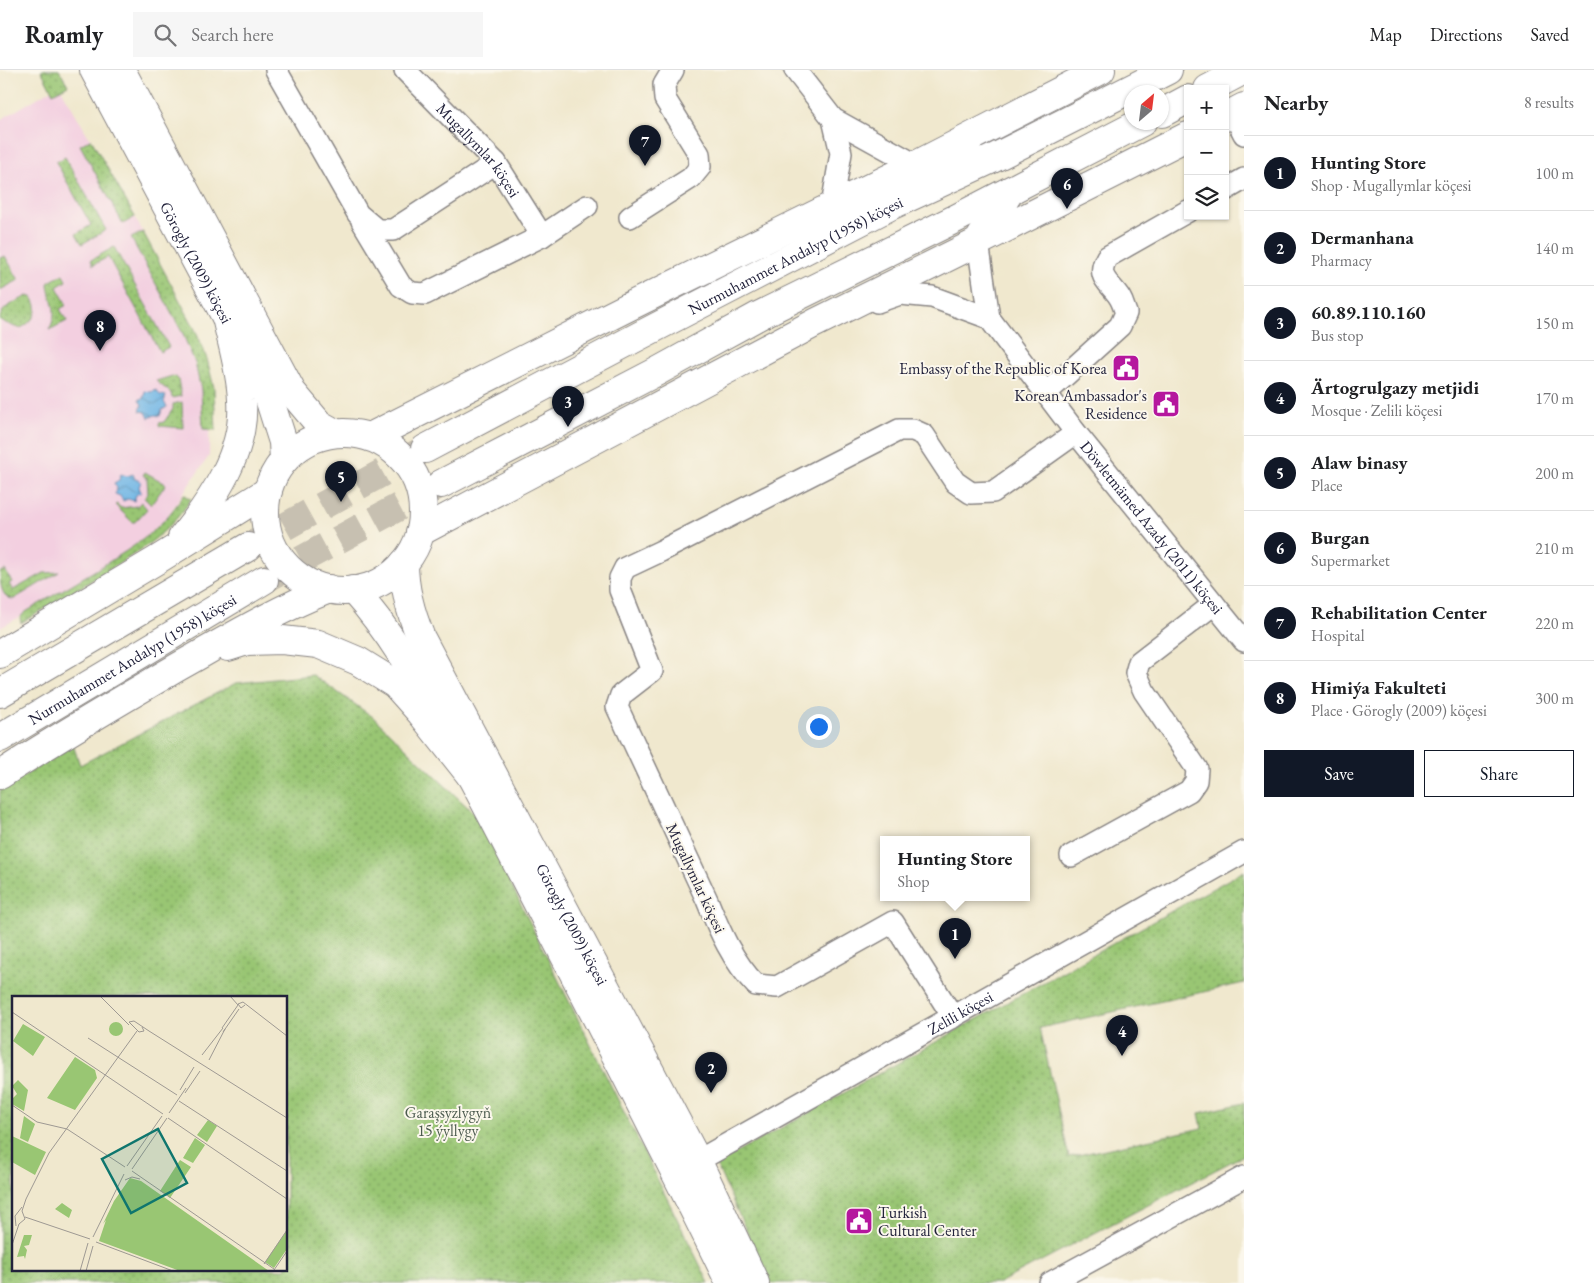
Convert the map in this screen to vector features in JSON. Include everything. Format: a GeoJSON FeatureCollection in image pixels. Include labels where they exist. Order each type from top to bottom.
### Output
{"type":"FeatureCollection","features":[{"type":"Feature","properties":{"kind":"main road","name":"Görogly (2009) köçesi"},"geometry":{"type":"LineString","coordinates":[[94,70],[268,398],[283,442],[284,460]]}},
{"type":"Feature","properties":{"kind":"main road","name":"Görogly (2009) köçesi"},"geometry":{"type":"LineString","coordinates":[[121,70],[292,392],[319,424],[335,433]]}},
{"type":"Feature","properties":{"kind":"main road"},"geometry":{"type":"LineString","coordinates":[[370,437],[916,165],[1101,70]]}},
{"type":"Feature","properties":{"kind":"main road","name":"Nurmuhammet Andalyp (1958) köçesi"},"geometry":{"type":"LineString","coordinates":[[426,450],[641,335],[892,206],[992,159],[1168,70]]}},
{"type":"Feature","properties":{"kind":"main road"},"geometry":{"type":"LineString","coordinates":[[1216,85],[1244,70]]}},
{"type":"Feature","properties":{"kind":"main road"},"geometry":{"type":"LineString","coordinates":[[1169,108],[1184,101]]}},
{"type":"Feature","properties":{"kind":"main road"},"geometry":{"type":"LineString","coordinates":[[441,484],[658,371],[760,315],[1127,130]]}},
{"type":"Feature","properties":{"kind":"main road"},"geometry":{"type":"LineString","coordinates":[[420,532],[815,323],[1184,138]]}},
{"type":"Feature","properties":{"kind":"main road"},"geometry":{"type":"LineString","coordinates":[[916,165],[992,159]]}},
{"type":"Feature","properties":{"kind":"main road"},"geometry":{"type":"LineString","coordinates":[[978,242],[1011,190]]}},
{"type":"Feature","properties":{"kind":"main road"},"geometry":{"type":"LineString","coordinates":[[757,276],[832,206]]}},
{"type":"Feature","properties":{"kind":"main road"},"geometry":{"type":"LineString","coordinates":[[760,315],[815,323]]}},
{"type":"Feature","properties":{"kind":"main road"},"geometry":{"type":"LineString","coordinates":[[157,560],[182,537],[207,505],[225,474],[236,445],[242,416],[242,400],[238,371],[226,317]]}},
{"type":"Feature","properties":{"kind":"main road"},"geometry":{"type":"LineString","coordinates":[[335,433],[370,437],[391,448],[407,465],[413,475],[418,486],[423,508],[420,532],[411,554],[404,563],[381,581],[365,588],[341,589],[318,586],[297,575],[288,567],[274,548],[266,520],[268,491],[274,475],[284,460],[302,445],[335,433]]}},
{"type":"Feature","properties":{"kind":"main road"},"geometry":{"type":"LineString","coordinates":[[0,654],[268,491]]}},
{"type":"Feature","properties":{"kind":"main road"},"geometry":{"type":"LineString","coordinates":[[0,693],[248,547]]}},
{"type":"Feature","properties":{"kind":"main road","name":"Görogly (2009) köçesi"},"geometry":{"type":"LineString","coordinates":[[404,563],[406,593],[421,638],[687,1167],[730,1283]]}},
{"type":"Feature","properties":{"kind":"main road","name":"Nurmuhammet Andalyp (1958) köçesi"},"geometry":{"type":"LineString","coordinates":[[0,738],[264,580]]}},
{"type":"Feature","properties":{"kind":"main road","name":"Görogly (2009) köçesi"},"geometry":{"type":"LineString","coordinates":[[341,589],[371,610],[427,695],[687,1167],[755,1283]]}},
{"type":"Feature","properties":{"kind":"main road"},"geometry":{"type":"LineString","coordinates":[[0,775],[74,727],[259,621],[296,603],[341,589]]}},
{"type":"Feature","properties":{"kind":"main road"},"geometry":{"type":"LineString","coordinates":[[196,657],[247,640],[282,640],[318,644],[358,661],[395,684],[421,713],[475,781]]}},
{"type":"Feature","properties":{"kind":"street"},"geometry":{"type":"LineString","coordinates":[[276,70],[400,286],[412,293],[425,294],[542,236],[588,206]]}},
{"type":"Feature","properties":{"kind":"street","name":"Mugallymlar köçesi"},"geometry":{"type":"LineString","coordinates":[[405,70],[496,163],[542,236]]}},
{"type":"Feature","properties":{"kind":"street"},"geometry":{"type":"LineString","coordinates":[[630,217],[691,178],[700,167],[699,154],[664,99],[664,85],[673,70]]}},
{"type":"Feature","properties":{"kind":"street"},"geometry":{"type":"LineString","coordinates":[[795,70],[833,119],[916,165]]}},
{"type":"Feature","properties":{"kind":"street","name":"Nurmuhammet Andalyp (1958) köçesi"},"geometry":{"type":"LineString","coordinates":[[832,206],[841,153],[833,119]]}},
{"type":"Feature","properties":{"kind":"street"},"geometry":{"type":"LineString","coordinates":[[358,214],[377,230],[393,230],[496,163]]}},
{"type":"Feature","properties":{"kind":"street"},"geometry":{"type":"LineString","coordinates":[[1229,188],[1244,179]]}},
{"type":"Feature","properties":{"kind":"street"},"geometry":{"type":"LineString","coordinates":[[1046,393],[1120,326],[1126,313],[1121,299],[1103,275],[1102,266],[1108,257],[1184,213]]}},
{"type":"Feature","properties":{"kind":"street","name":"Döwletmämed Azady (2011) köçesi"},"geometry":{"type":"LineString","coordinates":[[978,242],[989,318],[1076,433],[1244,641]]}},
{"type":"Feature","properties":{"kind":"street"},"geometry":{"type":"LineString","coordinates":[[815,323],[900,294],[932,297],[989,318]]}},
{"type":"Feature","properties":{"kind":"street","name":"Mugallymlar köçesi"},"geometry":{"type":"LineString","coordinates":[[953,1017],[893,922],[776,987],[756,986],[745,974],[718,929],[707,900],[617,707],[621,695],[652,671],[620,590],[620,578],[625,568],[899,430],[913,430],[924,435],[955,482],[971,493],[993,492],[1076,433]]}},
{"type":"Feature","properties":{"kind":"street"},"geometry":{"type":"LineString","coordinates":[[1071,856],[1190,791],[1196,781],[1197,769],[1144,691],[1136,673],[1139,662],[1214,604]]}},
{"type":"Feature","properties":{"kind":"street","name":"Zelili köçesi"},"geometry":{"type":"LineString","coordinates":[[687,1167],[1244,852]]}},
{"type":"Feature","properties":{"kind":"street"},"geometry":{"type":"LineString","coordinates":[[1050,1283],[1244,1177]]}},
{"type":"Feature","properties":{"kind":"shaded area"},"geometry":{"type":"Polygon","coordinates":[[[59,85],[146,237],[210,377],[209,456],[166,518],[118,562],[0,628],[0,120],[59,85]]]}},
{"type":"Feature","properties":{"kind":"green space"},"geometry":{"type":"Polygon","coordinates":[[[41,70],[59,70],[68,85],[53,93],[41,70]]]}},
{"type":"Feature","properties":{"kind":"green space"},"geometry":{"type":"Polygon","coordinates":[[[91,139],[135,217],[123,224],[80,145],[91,139]]]}},
{"type":"Feature","properties":{"kind":"green space"},"geometry":{"type":"Polygon","coordinates":[[[65,157],[106,230],[82,244],[76,234],[91,225],[56,162],[65,157]]]}},
{"type":"Feature","properties":{"kind":"green space"},"geometry":{"type":"Polygon","coordinates":[[[143,232],[194,327],[207,359],[214,388],[216,430],[203,429],[201,390],[195,363],[182,332],[131,238],[143,232]]]}},
{"type":"Feature","properties":{"kind":"green space"},"geometry":{"type":"Polygon","coordinates":[[[114,247],[169,347],[160,352],[108,257],[93,265],[91,260],[114,247]]]}},
{"type":"Feature","properties":{"kind":"green space"},"geometry":{"type":"Polygon","coordinates":[[[5,256],[19,280],[0,290],[0,258],[5,256]]]}},
{"type":"Feature","properties":{"kind":"green space"},"geometry":{"type":"Polygon","coordinates":[[[63,274],[66,281],[57,287],[67,305],[60,309],[67,321],[49,330],[54,311],[48,284],[63,274]]]}},
{"type":"Feature","properties":{"kind":"green space"},"geometry":{"type":"Polygon","coordinates":[[[27,296],[32,297],[36,305],[36,312],[29,322],[19,328],[0,320],[6,308],[27,296]]]}},
{"type":"Feature","properties":{"kind":"green space"},"geometry":{"type":"Polygon","coordinates":[[[172,376],[178,379],[181,396],[172,398],[171,393],[156,381],[172,376]]]}},
{"type":"Feature","properties":{"kind":"green space"},"geometry":{"type":"Polygon","coordinates":[[[182,402],[183,428],[159,426],[159,423],[164,422],[173,409],[173,404],[182,402]]]}},
{"type":"Feature","properties":{"kind":"green space"},"geometry":{"type":"Polygon","coordinates":[[[145,472],[166,484],[151,505],[144,498],[148,494],[147,478],[143,475],[145,472]]]}},
{"type":"Feature","properties":{"kind":"green space"},"geometry":{"type":"Polygon","coordinates":[[[184,494],[191,499],[182,512],[149,544],[21,623],[20,618],[24,613],[120,555],[144,538],[175,508],[184,494]]]}},
{"type":"Feature","properties":{"kind":"green space"},"geometry":{"type":"Polygon","coordinates":[[[141,502],[147,509],[135,522],[132,522],[115,505],[117,504],[121,508],[137,506],[141,502]]]}},
{"type":"Feature","properties":{"kind":"green space"},"geometry":{"type":"Polygon","coordinates":[[[5,570],[12,582],[9,584],[13,590],[44,573],[59,572],[14,599],[6,596],[2,590],[0,572],[5,570]]]}},
{"type":"Feature","properties":{"kind":"green space","name":"Garaşsyzlygyň 15 ýyllygy"},"geometry":{"type":"Polygon","coordinates":[[[313,675],[373,717],[477,816],[709,1283],[0,1283],[0,791],[73,745],[80,765],[236,683],[313,675]]]}},
{"type":"Feature","properties":{"kind":"green space"},"geometry":{"type":"Polygon","coordinates":[[[1244,871],[1244,983],[1040,1028],[1069,1157],[1202,1128],[1199,1113],[1244,1103],[1244,1155],[999,1283],[770,1283],[716,1164],[1244,871]]]}},
{"type":"Feature","properties":{"kind":"water"},"geometry":{"type":"Polygon","coordinates":[[[156,390],[160,395],[166,396],[164,402],[167,407],[162,410],[160,416],[155,415],[149,418],[146,412],[140,411],[142,405],[139,400],[144,397],[145,391],[151,392],[156,390]]]}},
{"type":"Feature","properties":{"kind":"water"},"geometry":{"type":"Polygon","coordinates":[[[121,474],[127,476],[133,474],[135,479],[141,481],[139,487],[141,492],[136,495],[134,501],[128,499],[123,501],[120,496],[115,494],[117,488],[114,483],[119,480],[121,474]]]}},
{"type":"Feature","properties":{"kind":"tunnel"},"geometry":{"type":"LineString","coordinates":[[248,547],[425,449]]}},
{"type":"Feature","properties":{"kind":"tunnel"},"geometry":{"type":"LineString","coordinates":[[264,580],[441,484]]}},
{"type":"Feature","properties":{"kind":"place","name":"Rehabilitation Center"},"geometry":{"type":"Point","coordinates":[645,166]}},
{"type":"Feature","properties":{"kind":"place","name":"Burgan"},"geometry":{"type":"Point","coordinates":[1067,209]}},
{"type":"Feature","properties":{"kind":"place","name":"Himiýa Fakulteti"},"geometry":{"type":"Point","coordinates":[100,351]}},
{"type":"Feature","properties":{"kind":"place","name":"Embassy of the Republic of Korea"},"geometry":{"type":"Point","coordinates":[1126,368]}},
{"type":"Feature","properties":{"kind":"place","name":"Korean Ambassador's Residence"},"geometry":{"type":"Point","coordinates":[1166,404]}},
{"type":"Feature","properties":{"kind":"place","name":"60.89.110.160"},"geometry":{"type":"Point","coordinates":[568,427]}},
{"type":"Feature","properties":{"kind":"place","name":"Alaw binasy"},"geometry":{"type":"Point","coordinates":[341,502]}},
{"type":"Feature","properties":{"kind":"place","name":"Hunting Store"},"geometry":{"type":"Point","coordinates":[955,959]}},
{"type":"Feature","properties":{"kind":"place","name":"Ärtogrulgazy metjidi"},"geometry":{"type":"Point","coordinates":[1122,1056]}},
{"type":"Feature","properties":{"kind":"place","name":"Dermanhana"},"geometry":{"type":"Point","coordinates":[711,1093]}},
{"type":"Feature","properties":{"kind":"place","name":"Turkish Cultural Center"},"geometry":{"type":"Point","coordinates":[859,1221]}}]}
